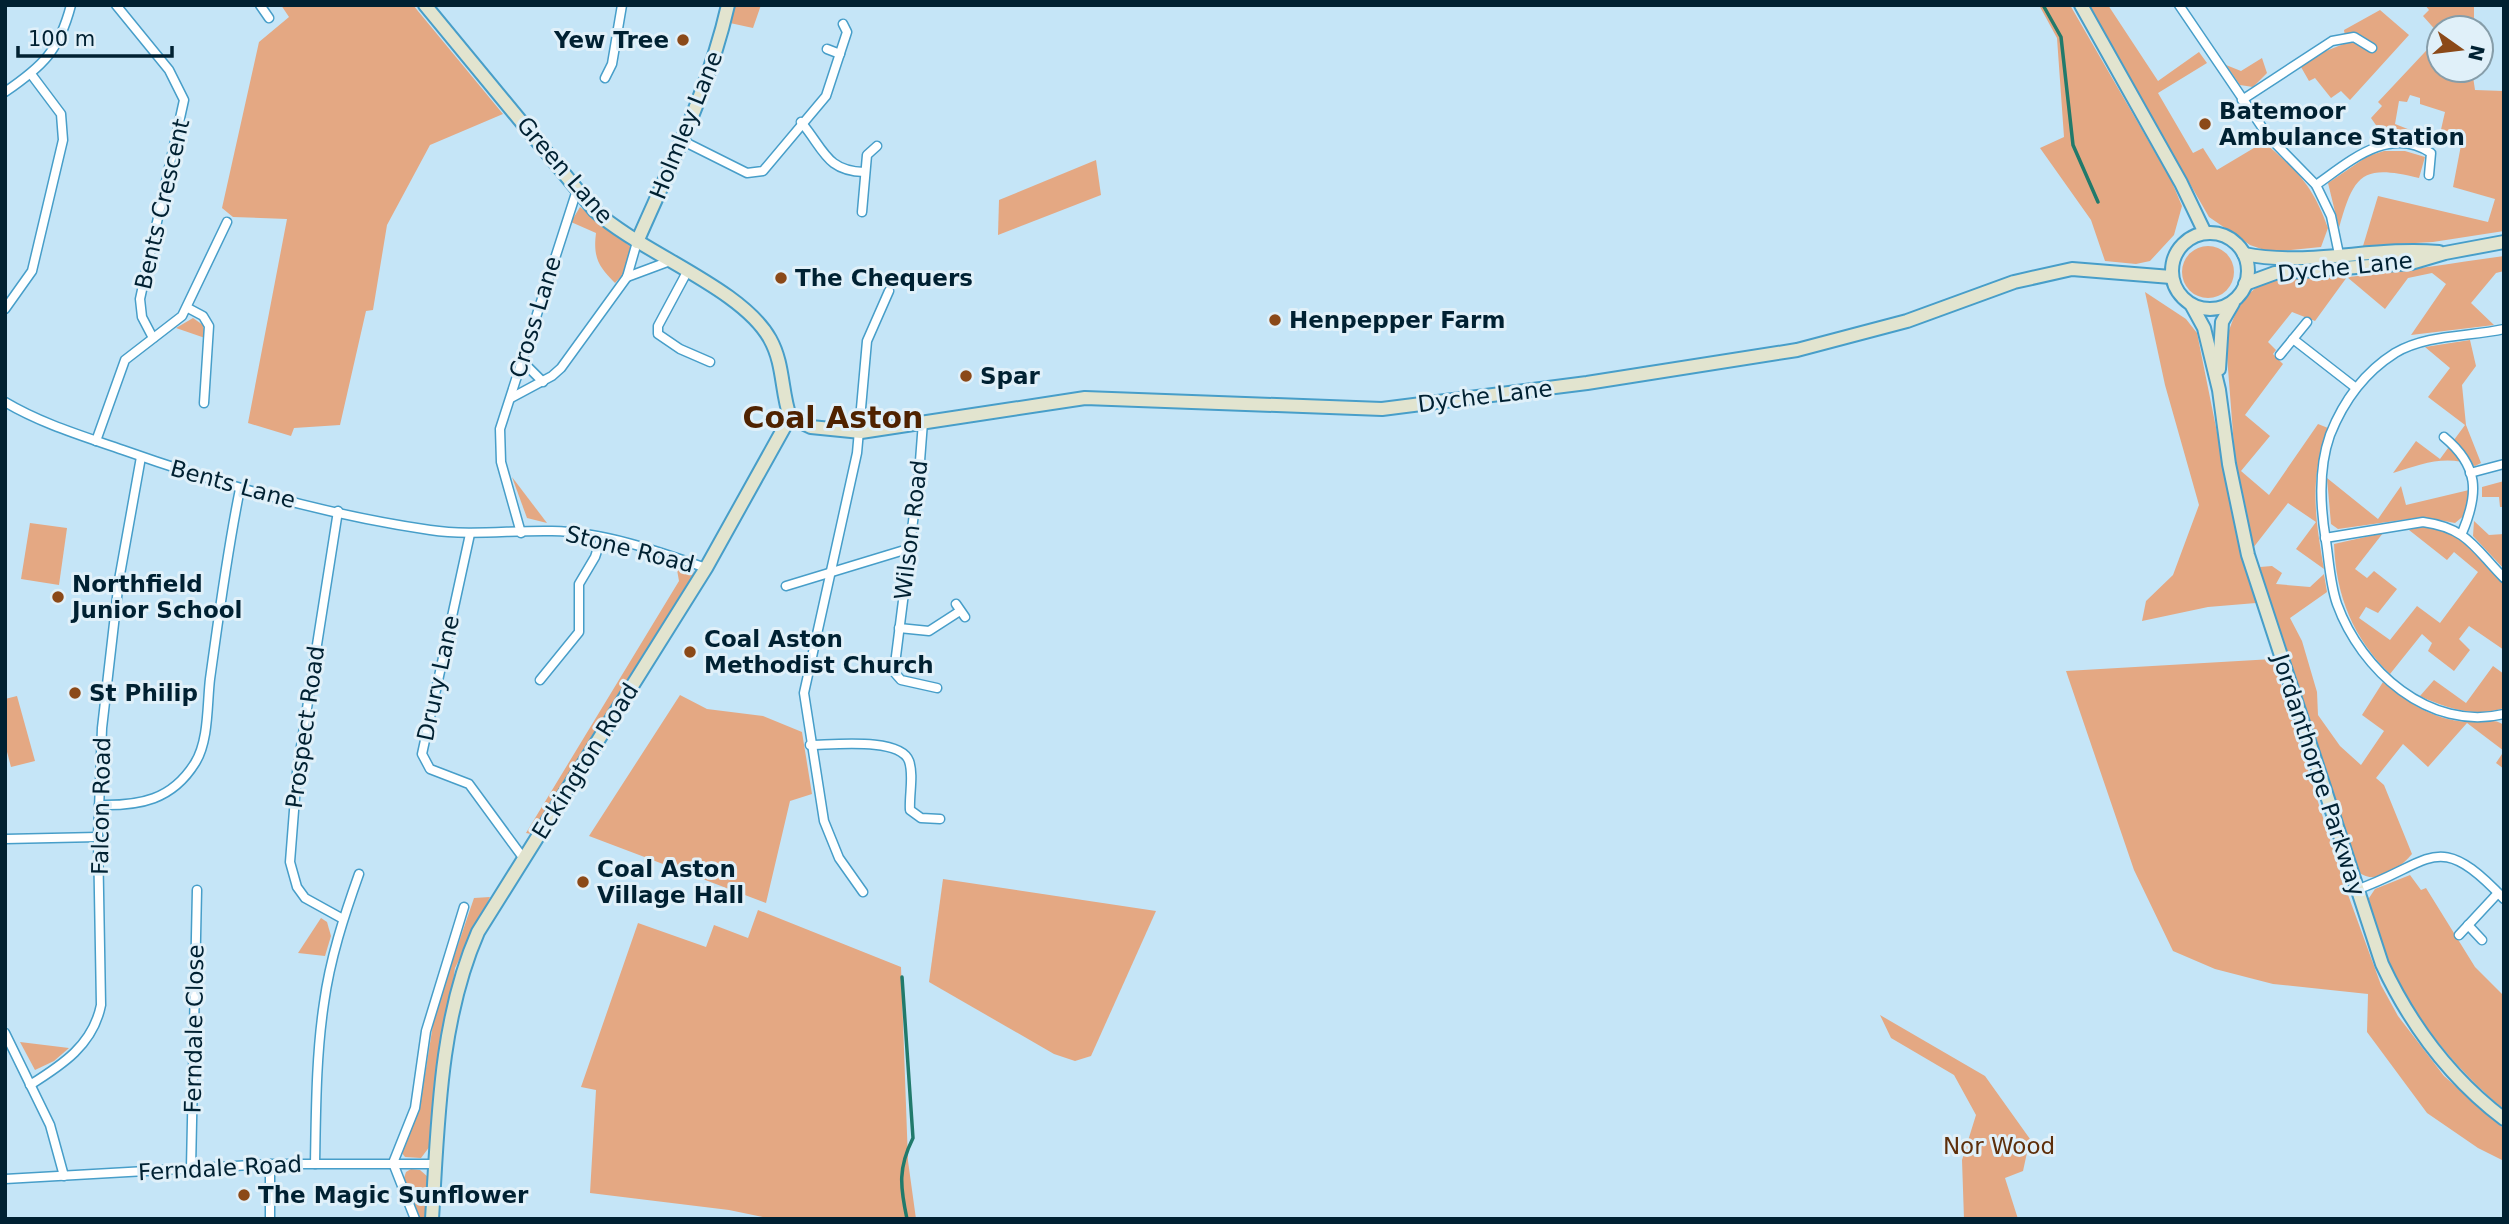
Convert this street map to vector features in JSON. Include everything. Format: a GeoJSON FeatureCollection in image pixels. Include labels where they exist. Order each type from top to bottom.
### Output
{"type":"FeatureCollection","features":[{"type":"Feature","properties":{"kind":"main road","name":"Green Lane"},"geometry":{"type":"LineString","coordinates":[[425,5],[577,190],[604,219],[739,305],[765,330],[778,359],[790,417]]}},
{"type":"Feature","properties":{"kind":"main road","name":"Holmley Lane"},"geometry":{"type":"LineString","coordinates":[[637,242],[708,78],[729,5]]}},
{"type":"Feature","properties":{"kind":"main road"},"geometry":{"type":"LineString","coordinates":[[2081,5],[2181,183],[2205,233],[2189,238],[2179,247],[2172,263],[2171,276],[2177,292],[2192,306],[2214,309],[2235,300]]}},
{"type":"Feature","properties":{"kind":"main road","name":"Dyche Lane"},"geometry":{"type":"LineString","coordinates":[[2205,233],[2231,239],[2244,254],[2248,265],[2245,284],[2235,300]]}},
{"type":"Feature","properties":{"kind":"main road","name":"Dyche Lane"},"geometry":{"type":"LineString","coordinates":[[2245,284],[2275,273],[2411,263],[2445,253],[2504,243]]}},
{"type":"Feature","properties":{"kind":"main road","name":"Dyche Lane"},"geometry":{"type":"LineString","coordinates":[[2244,254],[2280,259],[2407,249],[2445,253]]}},
{"type":"Feature","properties":{"kind":"main road","name":"Dyche Lane"},"geometry":{"type":"LineString","coordinates":[[790,417],[811,427],[861,432],[1085,398],[1327,408],[1394,407],[1587,383],[1797,350],[1907,321],[2014,282],[2072,269],[2171,276]]}},
{"type":"Feature","properties":{"kind":"main road","name":"Jordanthorpe Parkway"},"geometry":{"type":"LineString","coordinates":[[2219,390],[2222,322],[2235,300]]}},
{"type":"Feature","properties":{"kind":"main road","name":"Jordanthorpe Parkway"},"geometry":{"type":"LineString","coordinates":[[2192,306],[2204,328],[2219,390],[2229,464],[2248,555],[2382,964],[2411,1021],[2451,1071],[2504,1119]]}},
{"type":"Feature","properties":{"kind":"main road","name":"Eckington Road"},"geometry":{"type":"LineString","coordinates":[[432,1219],[443,1075],[459,986],[478,932],[706,568],[790,417]]}},
{"type":"Feature","properties":{"kind":"street"},"geometry":{"type":"LineString","coordinates":[[5,92],[32,74],[53,51],[71,5]]}},
{"type":"Feature","properties":{"kind":"street","name":"Bents Crescent"},"geometry":{"type":"LineString","coordinates":[[116,5],[169,70],[184,100],[140,299],[142,317],[153,338]]}},
{"type":"Feature","properties":{"kind":"street"},"geometry":{"type":"LineString","coordinates":[[260,5],[269,18]]}},
{"type":"Feature","properties":{"kind":"street"},"geometry":{"type":"LineString","coordinates":[[604,78],[612,64],[622,5]]}},
{"type":"Feature","properties":{"kind":"street"},"geometry":{"type":"LineString","coordinates":[[2179,5],[2268,136],[2316,185],[2331,216],[2342,270]]}},
{"type":"Feature","properties":{"kind":"street"},"geometry":{"type":"LineString","coordinates":[[683,141],[747,173],[754,173],[770,165],[801,122],[826,96],[846,32],[843,24]]}},
{"type":"Feature","properties":{"kind":"street"},"geometry":{"type":"LineString","coordinates":[[2242,100],[2332,41],[2354,37],[2372,48]]}},
{"type":"Feature","properties":{"kind":"street"},"geometry":{"type":"LineString","coordinates":[[827,49],[840,54]]}},
{"type":"Feature","properties":{"kind":"street"},"geometry":{"type":"LineString","coordinates":[[5,309],[32,271],[63,140],[61,114],[32,74]]}},
{"type":"Feature","properties":{"kind":"street"},"geometry":{"type":"LineString","coordinates":[[801,122],[833,165],[847,172],[864,172]]}},
{"type":"Feature","properties":{"kind":"street"},"geometry":{"type":"LineString","coordinates":[[2316,185],[2371,148],[2386,143],[2431,153],[2429,176]]}},
{"type":"Feature","properties":{"kind":"street"},"geometry":{"type":"LineString","coordinates":[[862,212],[864,172],[869,150],[877,146]]}},
{"type":"Feature","properties":{"kind":"street","name":"Cross Lane"},"geometry":{"type":"LineString","coordinates":[[521,533],[499,445],[500,429],[523,362],[548,273],[577,190]]}},
{"type":"Feature","properties":{"kind":"street"},"geometry":{"type":"LineString","coordinates":[[96,441],[125,360],[188,308],[227,222]]}},
{"type":"Feature","properties":{"kind":"street"},"geometry":{"type":"LineString","coordinates":[[511,398],[552,376],[571,356],[627,277],[637,242]]}},
{"type":"Feature","properties":{"kind":"street"},"geometry":{"type":"LineString","coordinates":[[627,277],[670,261]]}},
{"type":"Feature","properties":{"kind":"street"},"geometry":{"type":"LineString","coordinates":[[687,272],[658,326],[658,334],[680,349],[710,362]]}},
{"type":"Feature","properties":{"kind":"street"},"geometry":{"type":"LineString","coordinates":[[863,892],[839,858],[830,839],[810,746],[804,693],[861,432],[863,360],[890,291]]}},
{"type":"Feature","properties":{"kind":"street"},"geometry":{"type":"LineString","coordinates":[[188,308],[203,316],[209,326],[204,403]]}},
{"type":"Feature","properties":{"kind":"street"},"geometry":{"type":"LineString","coordinates":[[2280,355],[2306,322]]}},
{"type":"Feature","properties":{"kind":"street"},"geometry":{"type":"LineString","coordinates":[[2504,329],[2410,345],[2379,364],[2356,388],[2330,436],[2321,491],[2325,538],[2336,602],[2357,644],[2379,672],[2406,694],[2440,711],[2469,718],[2504,713]]}},
{"type":"Feature","properties":{"kind":"street"},"geometry":{"type":"LineString","coordinates":[[2293,338],[2356,388]]}},
{"type":"Feature","properties":{"kind":"street"},"geometry":{"type":"LineString","coordinates":[[523,362],[543,382]]}},
{"type":"Feature","properties":{"kind":"street","name":"Bents Lane"},"geometry":{"type":"LineString","coordinates":[[5,402],[31,416],[96,441],[240,489],[431,530],[471,534]]}},
{"type":"Feature","properties":{"kind":"street","name":"Wilson Road"},"geometry":{"type":"LineString","coordinates":[[923,422],[895,676],[901,680],[937,688]]}},
{"type":"Feature","properties":{"kind":"street"},"geometry":{"type":"LineString","coordinates":[[2444,438],[2465,455],[2470,473],[2474,501],[2462,533]]}},
{"type":"Feature","properties":{"kind":"street","name":"Falcon Road"},"geometry":{"type":"LineString","coordinates":[[30,1085],[77,1051],[99,1018],[102,970],[98,837],[109,656],[141,457]]}},
{"type":"Feature","properties":{"kind":"street"},"geometry":{"type":"LineString","coordinates":[[2470,473],[2504,464]]}},
{"type":"Feature","properties":{"kind":"street"},"geometry":{"type":"LineString","coordinates":[[99,804],[133,804],[155,799],[178,783],[200,754],[227,551],[240,489]]}},
{"type":"Feature","properties":{"kind":"street","name":"Prospect Road"},"geometry":{"type":"LineString","coordinates":[[338,511],[297,772],[290,862],[297,887],[305,898],[343,919]]}},
{"type":"Feature","properties":{"kind":"street"},"geometry":{"type":"LineString","coordinates":[[2325,538],[2423,522],[2462,533],[2504,578]]}},
{"type":"Feature","properties":{"kind":"street","name":"Stone Road"},"geometry":{"type":"LineString","coordinates":[[471,534],[553,531],[601,539],[706,568]]}},
{"type":"Feature","properties":{"kind":"street","name":"Drury Lane"},"geometry":{"type":"LineString","coordinates":[[471,534],[422,754],[430,769],[463,781],[475,789],[524,859]]}},
{"type":"Feature","properties":{"kind":"street"},"geometry":{"type":"LineString","coordinates":[[540,680],[548,663],[579,632],[579,584],[595,557],[601,539]]}},
{"type":"Feature","properties":{"kind":"street"},"geometry":{"type":"LineString","coordinates":[[786,586],[911,548]]}},
{"type":"Feature","properties":{"kind":"street"},"geometry":{"type":"LineString","coordinates":[[899,628],[929,631],[960,611]]}},
{"type":"Feature","properties":{"kind":"street"},"geometry":{"type":"LineString","coordinates":[[810,746],[883,745],[899,749],[909,760],[910,810],[921,818],[940,819]]}},
{"type":"Feature","properties":{"kind":"street"},"geometry":{"type":"LineString","coordinates":[[5,839],[98,837]]}},
{"type":"Feature","properties":{"kind":"street"},"geometry":{"type":"LineString","coordinates":[[2356,890],[2401,873],[2423,859],[2448,856],[2466,863],[2501,896],[2459,935]]}},
{"type":"Feature","properties":{"kind":"street"},"geometry":{"type":"LineString","coordinates":[[315,1164],[321,1022],[343,919],[359,874]]}},
{"type":"Feature","properties":{"kind":"street","name":"Ferndale Close"},"geometry":{"type":"LineString","coordinates":[[191,1168],[197,890]]}},
{"type":"Feature","properties":{"kind":"street"},"geometry":{"type":"LineString","coordinates":[[415,1219],[393,1163],[415,1108],[426,1031],[464,907]]}},
{"type":"Feature","properties":{"kind":"street"},"geometry":{"type":"LineString","coordinates":[[2468,925],[2482,940]]}},
{"type":"Feature","properties":{"kind":"street"},"geometry":{"type":"LineString","coordinates":[[5,1033],[56,1140],[64,1176]]}},
{"type":"Feature","properties":{"kind":"street"},"geometry":{"type":"LineString","coordinates":[[270,1164],[270,1219]]}},
{"type":"Feature","properties":{"kind":"street","name":"Ferndale Road"},"geometry":{"type":"LineString","coordinates":[[5,1179],[270,1164],[435,1164]]}},
{"type":"Feature","properties":{"kind":"green space"},"geometry":{"type":"Polygon","coordinates":[[[281,5],[413,5],[503,114],[430,145],[387,225],[373,310],[366,311],[340,425],[294,428],[291,436],[248,423],[287,219],[233,217],[222,208],[259,42],[289,17],[281,5]]]}},
{"type":"Feature","properties":{"kind":"green space"},"geometry":{"type":"Polygon","coordinates":[[[734,5],[761,5],[753,28],[730,23],[734,5]]]}},
{"type":"Feature","properties":{"kind":"green space"},"geometry":{"type":"Polygon","coordinates":[[[2039,5],[2070,5],[2171,180],[2182,206],[2174,235],[2150,261],[2136,264],[2105,261],[2091,220],[2040,148],[2064,137],[2057,38],[2039,5]]]}},
{"type":"Feature","properties":{"kind":"green space"},"geometry":{"type":"Polygon","coordinates":[[[2087,5],[2108,5],[2158,81],[2199,52],[2207,63],[2158,93],[2193,153],[2203,148],[2217,170],[2264,142],[2295,171],[2316,200],[2328,228],[2321,247],[2270,252],[2250,245],[2209,217],[2087,5]]]}},
{"type":"Feature","properties":{"kind":"green space"},"geometry":{"type":"Polygon","coordinates":[[[2425,5],[2474,5],[2474,14],[2425,14],[2429,10],[2425,5]]]}},
{"type":"Feature","properties":{"kind":"green space"},"geometry":{"type":"Polygon","coordinates":[[[2380,10],[2409,35],[2350,100],[2341,91],[2331,98],[2315,78],[2309,81],[2301,67],[2321,53],[2346,43],[2344,30],[2380,10]]]}},
{"type":"Feature","properties":{"kind":"green space"},"geometry":{"type":"Polygon","coordinates":[[[2425,52],[2425,84],[2474,84],[2475,90],[2504,91],[2504,231],[2433,242],[2363,246],[2378,196],[2488,222],[2495,199],[2453,187],[2462,140],[2440,134],[2445,112],[2420,104],[2420,98],[2410,95],[2407,102],[2399,101],[2395,124],[2428,137],[2426,146],[2385,138],[2371,118],[2382,106],[2378,102],[2425,52]]]}},
{"type":"Feature","properties":{"kind":"green space"},"geometry":{"type":"Polygon","coordinates":[[[2262,58],[2267,73],[2253,87],[2240,85],[2226,65],[2241,71],[2262,58]]]}},
{"type":"Feature","properties":{"kind":"green space"},"geometry":{"type":"Polygon","coordinates":[[[2384,151],[2405,151],[2425,157],[2419,178],[2385,172],[2364,177],[2350,195],[2339,228],[2328,183],[2368,156],[2384,151]]]}},
{"type":"Feature","properties":{"kind":"green space"},"geometry":{"type":"Polygon","coordinates":[[[1096,160],[1101,195],[998,235],[999,200],[1096,160]]]}},
{"type":"Feature","properties":{"kind":"green space"},"geometry":{"type":"Polygon","coordinates":[[[580,207],[631,247],[625,272],[615,283],[598,261],[595,249],[596,233],[571,222],[580,207]]]}},
{"type":"Feature","properties":{"kind":"green space"},"geometry":{"type":"Polygon","coordinates":[[[2208,246],[2227,253],[2234,272],[2227,291],[2208,298],[2189,291],[2182,272],[2189,253],[2208,246]]]}},
{"type":"Feature","properties":{"kind":"green space"},"geometry":{"type":"Polygon","coordinates":[[[2504,256],[2504,271],[2496,273],[2471,303],[2494,325],[2411,335],[2446,284],[2432,273],[2408,278],[2385,309],[2347,277],[2504,256]]]}},
{"type":"Feature","properties":{"kind":"green space"},"geometry":{"type":"Polygon","coordinates":[[[2347,277],[2315,321],[2292,312],[2268,342],[2276,350],[2273,354],[2283,364],[2245,415],[2270,436],[2241,471],[2269,495],[2318,424],[2328,428],[2318,464],[2315,498],[2324,569],[2296,549],[2316,522],[2288,503],[2253,548],[2236,472],[2226,343],[2242,302],[2261,285],[2281,279],[2347,277]]]}},
{"type":"Feature","properties":{"kind":"green space"},"geometry":{"type":"Polygon","coordinates":[[[2145,292],[2186,319],[2197,333],[2228,487],[2256,603],[2208,607],[2142,621],[2146,601],[2173,575],[2199,505],[2165,385],[2145,292]]]}},
{"type":"Feature","properties":{"kind":"green space"},"geometry":{"type":"Polygon","coordinates":[[[193,318],[203,325],[205,338],[176,328],[193,318]]]}},
{"type":"Feature","properties":{"kind":"green space"},"geometry":{"type":"Polygon","coordinates":[[[2470,340],[2476,366],[2462,385],[2466,425],[2481,463],[2475,466],[2454,461],[2434,462],[2393,473],[2416,441],[2440,459],[2465,425],[2428,397],[2450,368],[2425,347],[2470,340]]]}},
{"type":"Feature","properties":{"kind":"green space"},"geometry":{"type":"Polygon","coordinates":[[[512,477],[547,523],[527,518],[512,477]]]}},
{"type":"Feature","properties":{"kind":"green space"},"geometry":{"type":"Polygon","coordinates":[[[2327,478],[2378,519],[2401,486],[2406,505],[2469,490],[2466,514],[2455,523],[2423,517],[2338,529],[2331,524],[2327,478]]]}},
{"type":"Feature","properties":{"kind":"green space"},"geometry":{"type":"Polygon","coordinates":[[[2504,481],[2504,507],[2500,507],[2499,497],[2482,497],[2482,487],[2504,481]]]}},
{"type":"Feature","properties":{"kind":"green space"},"geometry":{"type":"Polygon","coordinates":[[[2474,521],[2489,535],[2504,534],[2504,569],[2473,536],[2474,521]]]}},
{"type":"Feature","properties":{"kind":"green space"},"geometry":{"type":"Polygon","coordinates":[[[30,523],[67,528],[59,585],[21,579],[30,523]]]}},
{"type":"Feature","properties":{"kind":"green space"},"geometry":{"type":"Polygon","coordinates":[[[2421,526],[2449,532],[2469,545],[2504,582],[2504,650],[2469,626],[2459,639],[2470,650],[2454,671],[2428,651],[2432,643],[2422,634],[2390,674],[2366,646],[2349,615],[2338,581],[2334,544],[2383,533],[2355,569],[2367,578],[2374,571],[2397,589],[2378,613],[2366,607],[2359,618],[2390,640],[2417,606],[2440,623],[2478,572],[2454,552],[2447,560],[2409,530],[2421,526]]]}},
{"type":"Feature","properties":{"kind":"green space"},"geometry":{"type":"Polygon","coordinates":[[[676,564],[693,570],[694,577],[531,834],[526,833],[679,581],[676,564]]]}},
{"type":"Feature","properties":{"kind":"green space"},"geometry":{"type":"Polygon","coordinates":[[[2272,566],[2282,573],[2276,584],[2310,587],[2324,574],[2327,592],[2290,618],[2302,641],[2317,692],[2318,715],[2340,746],[2361,765],[2384,731],[2362,715],[2383,682],[2431,714],[2466,722],[2495,721],[2504,725],[2504,751],[2467,723],[2428,767],[2403,744],[2376,778],[2384,785],[2412,854],[2387,874],[2373,877],[2358,872],[2271,607],[2260,567],[2272,566]]]}},
{"type":"Feature","properties":{"kind":"green space"},"geometry":{"type":"Polygon","coordinates":[[[2273,659],[2343,881],[2381,985],[2398,1016],[2444,1076],[2504,1129],[2504,1161],[2478,1148],[2427,1113],[2367,1032],[2368,994],[2273,984],[2215,969],[2173,951],[2134,870],[2066,671],[2273,659]]]}},
{"type":"Feature","properties":{"kind":"green space"},"geometry":{"type":"Polygon","coordinates":[[[2493,666],[2504,674],[2504,708],[2472,712],[2420,696],[2434,680],[2466,703],[2493,666]]]}},
{"type":"Feature","properties":{"kind":"green space"},"geometry":{"type":"Polygon","coordinates":[[[680,695],[707,709],[763,716],[802,732],[812,794],[790,801],[766,903],[589,836],[680,695]]]}},
{"type":"Feature","properties":{"kind":"green space"},"geometry":{"type":"Polygon","coordinates":[[[17,696],[35,761],[11,767],[5,744],[5,699],[17,696]]]}},
{"type":"Feature","properties":{"kind":"green space"},"geometry":{"type":"Polygon","coordinates":[[[2504,751],[2504,769],[2496,763],[2504,751]]]}},
{"type":"Feature","properties":{"kind":"green space"},"geometry":{"type":"Polygon","coordinates":[[[2410,875],[2421,890],[2426,888],[2475,967],[2504,996],[2504,1109],[2460,1068],[2438,1042],[2399,985],[2384,955],[2373,926],[2369,898],[2375,889],[2410,875]]]}},
{"type":"Feature","properties":{"kind":"green space"},"geometry":{"type":"Polygon","coordinates":[[[943,879],[1156,911],[1091,1056],[1075,1061],[1054,1054],[929,982],[943,879]]]}},
{"type":"Feature","properties":{"kind":"green space"},"geometry":{"type":"Polygon","coordinates":[[[490,897],[455,968],[430,1146],[421,1158],[405,1157],[402,1153],[420,1106],[435,1012],[474,898],[490,897]]]}},
{"type":"Feature","properties":{"kind":"green space"},"geometry":{"type":"Polygon","coordinates":[[[758,910],[901,967],[908,1161],[916,1219],[772,1219],[729,1210],[590,1193],[596,1090],[581,1087],[638,923],[706,947],[714,925],[748,938],[758,910]]]}},
{"type":"Feature","properties":{"kind":"green space"},"geometry":{"type":"Polygon","coordinates":[[[321,918],[327,922],[331,936],[325,956],[298,953],[321,918]]]}},
{"type":"Feature","properties":{"kind":"green space","name":"Nor Wood"},"geometry":{"type":"Polygon","coordinates":[[[1880,1015],[1985,1076],[2030,1139],[2023,1171],[2005,1178],[2018,1219],[1964,1219],[1962,1160],[1976,1115],[1954,1075],[1891,1038],[1880,1015]]]}},
{"type":"Feature","properties":{"kind":"green space"},"geometry":{"type":"Polygon","coordinates":[[[20,1042],[69,1048],[54,1061],[35,1070],[20,1042]]]}},
{"type":"Feature","properties":{"kind":"green space"},"geometry":{"type":"Polygon","coordinates":[[[411,1169],[420,1170],[428,1177],[427,1219],[419,1219],[404,1178],[406,1172],[411,1169]]]}},
{"type":"Feature","properties":{"kind":"waterway"},"geometry":{"type":"LineString","coordinates":[[2043,5],[2061,37],[2073,145],[2098,202]]}},
{"type":"Feature","properties":{"kind":"waterway"},"geometry":{"type":"LineString","coordinates":[[902,977],[913,1138],[902,1177],[907,1219]]}},
{"type":"Feature","properties":{"kind":"place","name":"Yew Tree"},"geometry":{"type":"Point","coordinates":[683,40]}},
{"type":"Feature","properties":{"kind":"place","name":"Batemoor Ambulance Station"},"geometry":{"type":"Point","coordinates":[2205,124]}},
{"type":"Feature","properties":{"kind":"place","name":"The Chequers"},"geometry":{"type":"Point","coordinates":[781,278]}},
{"type":"Feature","properties":{"kind":"place","name":"Henpepper Farm"},"geometry":{"type":"Point","coordinates":[1275,320]}},
{"type":"Feature","properties":{"kind":"place","name":"Spar"},"geometry":{"type":"Point","coordinates":[966,376]}},
{"type":"Feature","properties":{"kind":"place","name":"Northfield Junior School"},"geometry":{"type":"Point","coordinates":[58,597]}},
{"type":"Feature","properties":{"kind":"place","name":"Coal Aston Methodist Church"},"geometry":{"type":"Point","coordinates":[690,652]}},
{"type":"Feature","properties":{"kind":"place","name":"St Philip"},"geometry":{"type":"Point","coordinates":[75,693]}},
{"type":"Feature","properties":{"kind":"place","name":"Coal Aston Village Hall"},"geometry":{"type":"Point","coordinates":[583,882]}},
{"type":"Feature","properties":{"kind":"place","name":"The Magic Sunflower"},"geometry":{"type":"Point","coordinates":[244,1195]}},
{"type":"Feature","properties":{"kind":"district","name":"Coal Aston"},"geometry":{"type":"Point","coordinates":[833,417]}}]}
